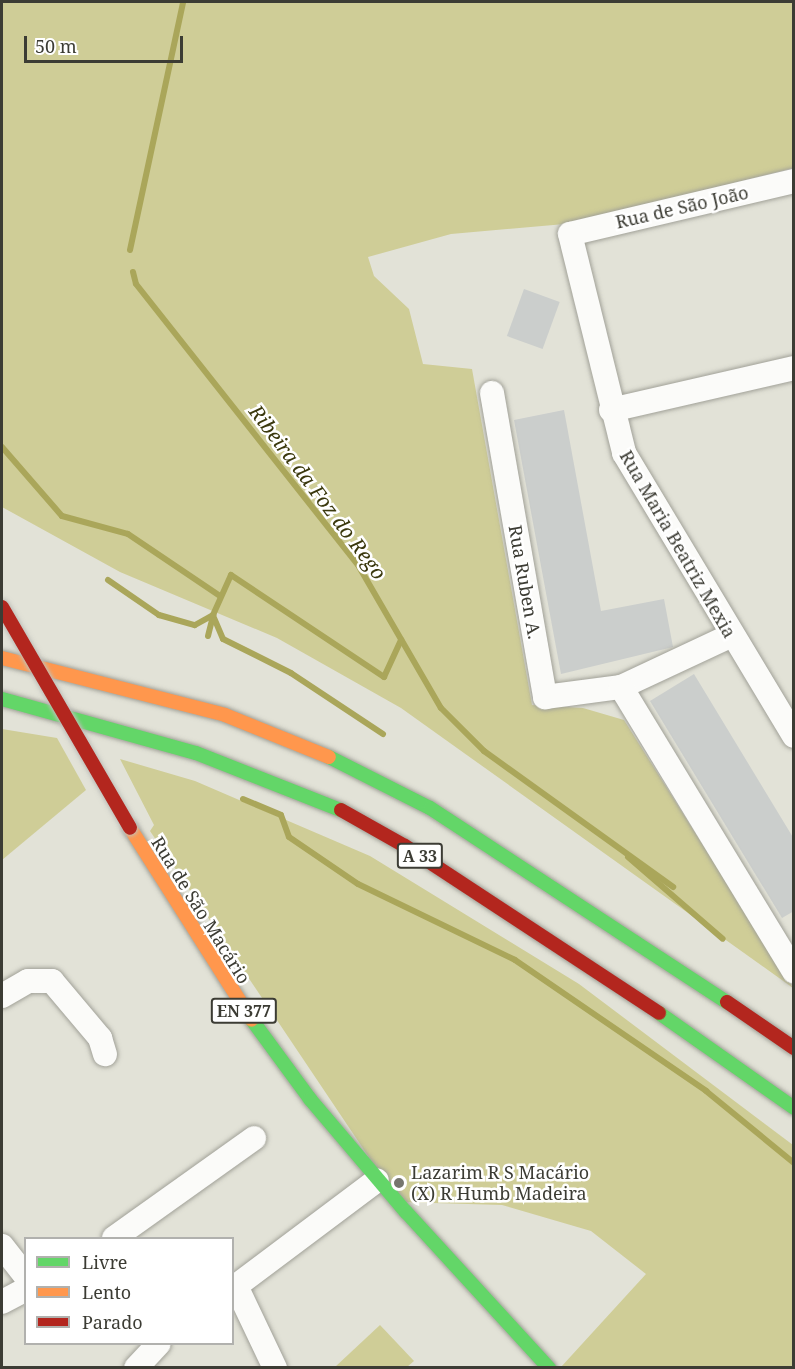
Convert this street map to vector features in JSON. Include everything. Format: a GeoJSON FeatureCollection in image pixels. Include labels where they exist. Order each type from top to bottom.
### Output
{"type":"FeatureCollection","features":[{"type":"Feature","properties":{"kind":"main road","name":"Rua de São Macário"},"geometry":{"type":"LineString","coordinates":[[2,607],[130,828],[244,1012],[377,1180],[549,1368]]}},
{"type":"Feature","properties":{"kind":"main road","name":"A 33"},"geometry":{"type":"LineString","coordinates":[[2,658],[102,680],[225,715],[340,762],[430,808],[637,939],[794,1048]]}},
{"type":"Feature","properties":{"kind":"main road","name":"A 33"},"geometry":{"type":"LineString","coordinates":[[2,699],[196,753],[320,798],[405,846],[607,976],[794,1108]]}},
{"type":"Feature","properties":{"kind":"street","name":"Rua de São João"},"geometry":{"type":"LineString","coordinates":[[570,234],[794,181]]}},
{"type":"Feature","properties":{"kind":"street","name":"Rua Maria Beatriz Mexia"},"geometry":{"type":"LineString","coordinates":[[570,234],[611,410],[624,453],[730,636],[794,736]]}},
{"type":"Feature","properties":{"kind":"street"},"geometry":{"type":"LineString","coordinates":[[611,410],[794,369]]}},
{"type":"Feature","properties":{"kind":"street","name":"Rua Ruben A."},"geometry":{"type":"LineString","coordinates":[[492,393],[545,697],[621,687],[730,636]]}},
{"type":"Feature","properties":{"kind":"street"},"geometry":{"type":"LineString","coordinates":[[621,687],[794,971]]}},
{"type":"Feature","properties":{"kind":"street"},"geometry":{"type":"LineString","coordinates":[[2,996],[27,981],[52,981],[100,1038],[105,1054]]}},
{"type":"Feature","properties":{"kind":"street"},"geometry":{"type":"LineString","coordinates":[[117,1237],[254,1138]]}},
{"type":"Feature","properties":{"kind":"street"},"geometry":{"type":"LineString","coordinates":[[275,1368],[234,1288],[377,1180]]}},
{"type":"Feature","properties":{"kind":"street"},"geometry":{"type":"LineString","coordinates":[[2,1246],[24,1274]]}},
{"type":"Feature","properties":{"kind":"street"},"geometry":{"type":"LineString","coordinates":[[2,1302],[24,1290]]}},
{"type":"Feature","properties":{"kind":"street"},"geometry":{"type":"LineString","coordinates":[[136,1368],[157,1345]]}},
{"type":"Feature","properties":{"kind":"shaded area"},"geometry":{"type":"Polygon","coordinates":[[[2,2],[793,2],[793,168],[576,223],[451,234],[368,257],[374,276],[409,309],[423,364],[472,369],[532,705],[583,708],[624,720],[793,988],[401,708],[277,638],[120,572],[2,507],[2,2]]]}},
{"type":"Feature","properties":{"kind":"shaded area"},"geometry":{"type":"Polygon","coordinates":[[[2,729],[57,738],[86,790],[2,860],[2,729]]]}},
{"type":"Feature","properties":{"kind":"shaded area"},"geometry":{"type":"Polygon","coordinates":[[[120,759],[195,781],[370,856],[579,984],[793,1145],[793,1367],[561,1367],[646,1274],[591,1231],[502,1205],[399,1202],[150,831],[154,825],[120,759]]]}},
{"type":"Feature","properties":{"kind":"shaded area"},"geometry":{"type":"Polygon","coordinates":[[[380,1325],[414,1361],[407,1367],[335,1367],[380,1325]]]}},
{"type":"Feature","properties":{"kind":"building"},"geometry":{"type":"Polygon","coordinates":[[[524,289],[560,302],[543,349],[507,336],[524,289]]]}},
{"type":"Feature","properties":{"kind":"building"},"geometry":{"type":"Polygon","coordinates":[[[564,410],[601,611],[664,599],[673,647],[561,674],[514,420],[564,410]]]}},
{"type":"Feature","properties":{"kind":"building"},"geometry":{"type":"Polygon","coordinates":[[[694,674],[794,839],[794,911],[782,918],[650,701],[694,674]]]}},
{"type":"Feature","properties":{"kind":"waterway","name":"Ribeira da Foz do Rego"},"geometry":{"type":"LineString","coordinates":[[130,250],[183,2]]}},
{"type":"Feature","properties":{"kind":"waterway","name":"Ribeira da Foz do Rego"},"geometry":{"type":"LineString","coordinates":[[133,272],[136,284],[358,565],[441,708],[484,751],[673,887]]}},
{"type":"Feature","properties":{"kind":"waterway"},"geometry":{"type":"LineString","coordinates":[[2,447],[62,516],[128,534],[220,596]]}},
{"type":"Feature","properties":{"kind":"waterway"},"geometry":{"type":"LineString","coordinates":[[383,734],[291,673],[223,639],[213,615],[231,575],[384,677],[401,640]]}},
{"type":"Feature","properties":{"kind":"waterway"},"geometry":{"type":"LineString","coordinates":[[108,580],[159,615],[195,625],[213,615]]}},
{"type":"Feature","properties":{"kind":"waterway"},"geometry":{"type":"LineString","coordinates":[[208,636],[213,616]]}},
{"type":"Feature","properties":{"kind":"waterway"},"geometry":{"type":"LineString","coordinates":[[243,799],[281,815],[289,837],[358,884],[515,960],[706,1091],[794,1163]]}},
{"type":"Feature","properties":{"kind":"waterway"},"geometry":{"type":"LineString","coordinates":[[628,857],[723,939]]}},
{"type":"Feature","properties":{"kind":"traffic: fast"},"geometry":{"type":"LineString","coordinates":[[2,699],[196,753],[341,810]]}},
{"type":"Feature","properties":{"kind":"traffic: fast"},"geometry":{"type":"LineString","coordinates":[[329,757],[430,808],[727,1002]]}},
{"type":"Feature","properties":{"kind":"traffic: fast"},"geometry":{"type":"LineString","coordinates":[[659,1013],[794,1108]]}},
{"type":"Feature","properties":{"kind":"traffic: fast"},"geometry":{"type":"LineString","coordinates":[[252,1020],[310,1099],[406,1212],[549,1368]]}},
{"type":"Feature","properties":{"kind":"traffic: slow"},"geometry":{"type":"LineString","coordinates":[[2,658],[225,715],[329,757]]}},
{"type":"Feature","properties":{"kind":"traffic: slow"},"geometry":{"type":"LineString","coordinates":[[130,828],[252,1020]]}},
{"type":"Feature","properties":{"kind":"traffic: jam"},"geometry":{"type":"LineString","coordinates":[[2,607],[130,828]]}},
{"type":"Feature","properties":{"kind":"traffic: jam"},"geometry":{"type":"LineString","coordinates":[[341,810],[405,846],[659,1013]]}},
{"type":"Feature","properties":{"kind":"traffic: jam"},"geometry":{"type":"LineString","coordinates":[[727,1002],[794,1048]]}},
{"type":"Feature","properties":{"kind":"place","name":"Lazarim R S Macário (X) R Humb Madeira"},"geometry":{"type":"Point","coordinates":[399,1183]}}]}
